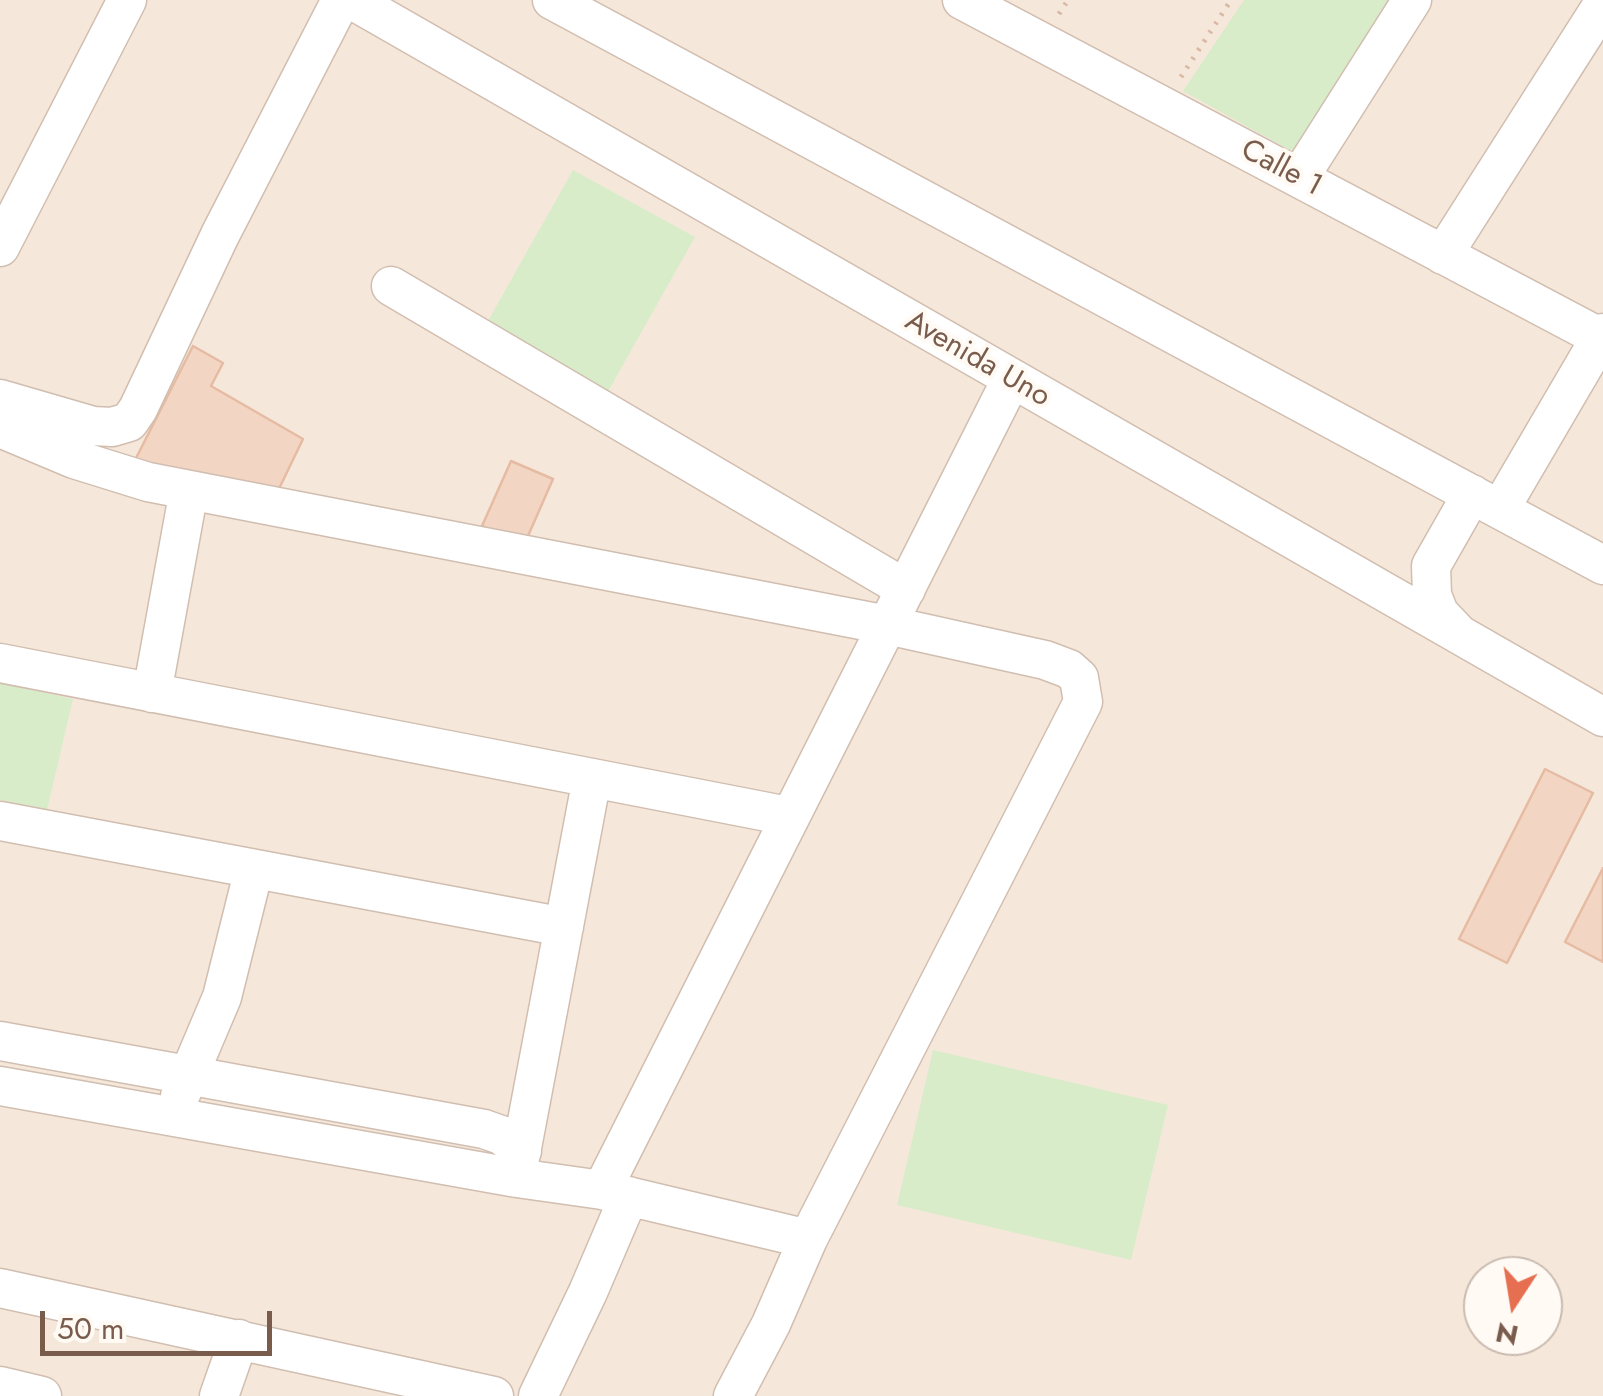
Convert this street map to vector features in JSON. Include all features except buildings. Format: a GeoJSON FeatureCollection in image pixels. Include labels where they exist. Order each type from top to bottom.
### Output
{"type":"FeatureCollection","features":[{"type":"Feature","properties":{"kind":"street"},"geometry":{"type":"LineString","coordinates":[[0,247],[127,0]]}},
{"type":"Feature","properties":{"kind":"street"},"geometry":{"type":"LineString","coordinates":[[0,428],[112,427],[129,422],[341,0]]}},
{"type":"Feature","properties":{"kind":"street","name":"Avenida Uno"},"geometry":{"type":"LineString","coordinates":[[352,0],[1603,717]]}},
{"type":"Feature","properties":{"kind":"street","name":"Calle 1"},"geometry":{"type":"LineString","coordinates":[[962,0],[1602,337]]}},
{"type":"Feature","properties":{"kind":"street"},"geometry":{"type":"LineString","coordinates":[[1299,178],[1412,0]]}},
{"type":"Feature","properties":{"kind":"street"},"geometry":{"type":"LineString","coordinates":[[559,2],[1603,565]]}},
{"type":"Feature","properties":{"kind":"street"},"geometry":{"type":"LineString","coordinates":[[1443,255],[1603,4]]}},
{"type":"Feature","properties":{"kind":"street"},"geometry":{"type":"LineString","coordinates":[[391,286],[906,590]]}},
{"type":"Feature","properties":{"kind":"street"},"geometry":{"type":"LineString","coordinates":[[1351,574],[1406,574],[1431,566],[1486,502],[1602,337]]}},
{"type":"Feature","properties":{"kind":"street"},"geometry":{"type":"LineString","coordinates":[[538,1396],[588,1292],[616,1193],[788,816],[1011,380]]}},
{"type":"Feature","properties":{"kind":"street"},"geometry":{"type":"LineString","coordinates":[[0,398],[46,430],[74,460],[189,490],[887,626],[1056,663],[1070,668],[1079,678],[1083,702],[808,1238],[734,1396]]}},
{"type":"Feature","properties":{"kind":"street"},"geometry":{"type":"LineString","coordinates":[[152,692],[189,490]]}},
{"type":"Feature","properties":{"kind":"street"},"geometry":{"type":"LineString","coordinates":[[1431,566],[1432,595],[1439,613],[1460,636]]}},
{"type":"Feature","properties":{"kind":"street"},"geometry":{"type":"LineString","coordinates":[[0,664],[788,816]]}},
{"type":"Feature","properties":{"kind":"street"},"geometry":{"type":"LineString","coordinates":[[519,1165],[592,778]]}},
{"type":"Feature","properties":{"kind":"street"},"geometry":{"type":"LineString","coordinates":[[0,822],[564,927]]}},
{"type":"Feature","properties":{"kind":"street"},"geometry":{"type":"LineString","coordinates":[[170,1116],[222,996],[254,869]]}},
{"type":"Feature","properties":{"kind":"street"},"geometry":{"type":"LineString","coordinates":[[0,1041],[484,1129],[501,1136],[519,1165]]}},
{"type":"Feature","properties":{"kind":"street"},"geometry":{"type":"LineString","coordinates":[[0,1086],[170,1116],[519,1165],[616,1193],[808,1238]]}},
{"type":"Feature","properties":{"kind":"street"},"geometry":{"type":"LineString","coordinates":[[0,1288],[494,1396]]}},
{"type":"Feature","properties":{"kind":"street"},"geometry":{"type":"LineString","coordinates":[[219,1396],[239,1340]]}},
{"type":"Feature","properties":{"kind":"street"},"geometry":{"type":"LineString","coordinates":[[0,1386],[42,1396]]}},
{"type":"Feature","properties":{"kind":"path"},"geometry":{"type":"LineString","coordinates":[[1162,106],[1231,0]]}},
{"type":"Feature","properties":{"kind":"shaded area"},"geometry":{"type":"Polygon","coordinates":[[[0,0],[1603,0],[1603,1396],[0,1396],[0,0]]]}},
{"type":"Feature","properties":{"kind":"green space"},"geometry":{"type":"Polygon","coordinates":[[[1244,0],[1404,0],[1304,158],[1183,91],[1244,0]]]}},
{"type":"Feature","properties":{"kind":"green space"},"geometry":{"type":"Polygon","coordinates":[[[573,170],[695,237],[606,395],[484,328],[573,170]]]}},
{"type":"Feature","properties":{"kind":"green space"},"geometry":{"type":"Polygon","coordinates":[[[0,683],[73,699],[47,810],[0,800],[0,683]]]}},
{"type":"Feature","properties":{"kind":"green space"},"geometry":{"type":"Polygon","coordinates":[[[933,1050],[1168,1105],[1131,1260],[897,1205],[933,1050]]]}}]}
